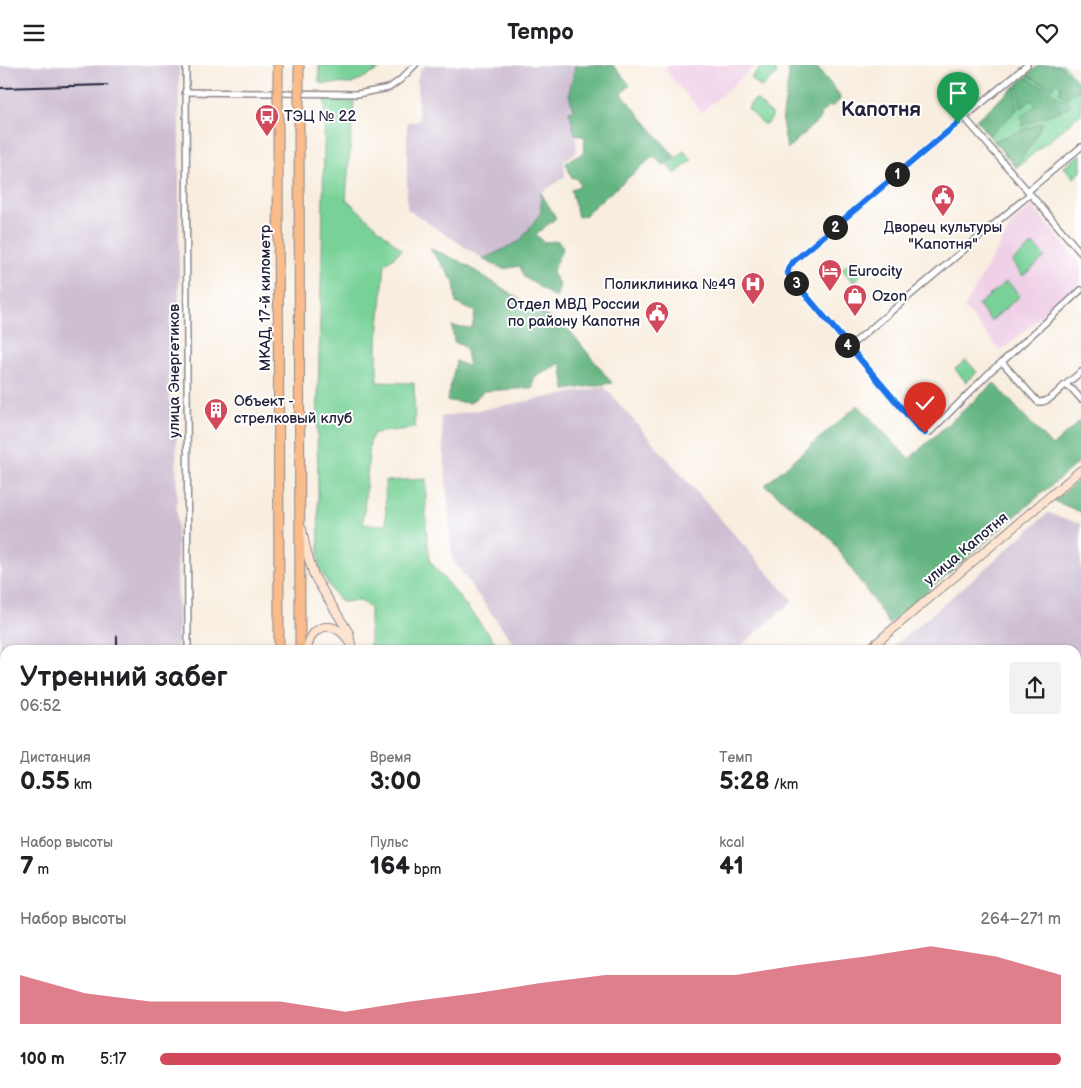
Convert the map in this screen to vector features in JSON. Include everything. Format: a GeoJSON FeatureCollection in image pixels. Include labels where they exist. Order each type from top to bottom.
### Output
{"type":"FeatureCollection","features":[{"type":"Feature","properties":{"kind":"highway","name":"МКАД, 17-й километр"},"geometry":{"type":"LineString","coordinates":[[278,65],[280,645]]}},
{"type":"Feature","properties":{"kind":"highway"},"geometry":{"type":"LineString","coordinates":[[299,65],[300,645]]}},
{"type":"Feature","properties":{"kind":"main road","name":"улица Капотня"},"geometry":{"type":"LineString","coordinates":[[874,645],[1081,470]]}},
{"type":"Feature","properties":{"kind":"main road"},"geometry":{"type":"LineString","coordinates":[[300,517],[306,549],[314,576],[349,633],[351,645]]}},
{"type":"Feature","properties":{"kind":"main road"},"geometry":{"type":"LineString","coordinates":[[308,645],[315,632],[326,627],[333,627],[343,633],[350,645]]}},
{"type":"Feature","properties":{"kind":"street","name":"улица Энергетиков"},"geometry":{"type":"LineString","coordinates":[[186,65],[188,645]]}},
{"type":"Feature","properties":{"kind":"street"},"geometry":{"type":"LineString","coordinates":[[185,92],[357,95],[389,88],[415,65]]}},
{"type":"Feature","properties":{"kind":"street"},"geometry":{"type":"LineString","coordinates":[[1027,65],[794,261],[789,267],[788,274],[848,347],[920,430],[925,433],[931,431],[992,370],[1081,290]]}},
{"type":"Feature","properties":{"kind":"street"},"geometry":{"type":"LineString","coordinates":[[965,118],[1081,253]]}},
{"type":"Feature","properties":{"kind":"street"},"geometry":{"type":"LineString","coordinates":[[848,347],[1081,147]]}},
{"type":"Feature","properties":{"kind":"street"},"geometry":{"type":"LineString","coordinates":[[1002,363],[1038,402],[1048,400],[1081,372]]}},
{"type":"Feature","properties":{"kind":"street"},"geometry":{"type":"LineString","coordinates":[[1065,385],[1073,390],[1081,399]]}},
{"type":"Feature","properties":{"kind":"shaded area"},"geometry":{"type":"Polygon","coordinates":[[[0,65],[179,65],[179,303],[170,317],[169,380],[169,400],[176,401],[178,645],[0,645],[0,65]]]}},
{"type":"Feature","properties":{"kind":"shaded area"},"geometry":{"type":"Polygon","coordinates":[[[426,65],[576,65],[574,110],[577,153],[564,160],[565,177],[541,193],[541,212],[520,241],[483,259],[407,209],[407,122],[419,121],[417,81],[420,70],[426,65]]]}},
{"type":"Feature","properties":{"kind":"shaded area"},"geometry":{"type":"Polygon","coordinates":[[[668,65],[756,65],[702,112],[664,69],[668,65]]]}},
{"type":"Feature","properties":{"kind":"shaded area"},"geometry":{"type":"Polygon","coordinates":[[[1032,206],[1081,265],[1081,282],[1001,351],[964,308],[1013,222],[1032,206]]]}},
{"type":"Feature","properties":{"kind":"shaded area"},"geometry":{"type":"Polygon","coordinates":[[[604,387],[793,601],[742,645],[514,645],[452,559],[441,417],[604,387]]]}},
{"type":"Feature","properties":{"kind":"shaded area"},"geometry":{"type":"Polygon","coordinates":[[[1048,513],[1081,524],[1081,645],[895,645],[1048,513]]]}},
{"type":"Feature","properties":{"kind":"green space"},"geometry":{"type":"Polygon","coordinates":[[[319,65],[387,65],[352,84],[319,83],[319,65]]]}},
{"type":"Feature","properties":{"kind":"green space"},"geometry":{"type":"Polygon","coordinates":[[[575,65],[613,65],[630,85],[622,94],[675,157],[663,166],[654,156],[586,215],[578,217],[571,190],[580,185],[577,179],[571,177],[566,163],[572,158],[583,154],[585,137],[575,134],[569,111],[573,110],[569,94],[575,65]]]}},
{"type":"Feature","properties":{"kind":"green space"},"geometry":{"type":"Polygon","coordinates":[[[763,65],[772,65],[777,73],[760,87],[752,79],[752,76],[763,65]]]}},
{"type":"Feature","properties":{"kind":"green space"},"geometry":{"type":"Polygon","coordinates":[[[787,65],[815,65],[839,94],[840,100],[820,114],[821,118],[787,149],[782,121],[789,75],[787,65]]]}},
{"type":"Feature","properties":{"kind":"green space"},"geometry":{"type":"Polygon","coordinates":[[[1039,65],[1060,65],[1081,88],[1068,98],[1059,93],[1061,85],[1055,83],[1051,89],[1027,75],[1039,65]]]}},
{"type":"Feature","properties":{"kind":"green space"},"geometry":{"type":"Polygon","coordinates":[[[1040,65],[1064,65],[1081,85],[1081,114],[1016,168],[976,120],[1040,65]]]}},
{"type":"Feature","properties":{"kind":"green space"},"geometry":{"type":"Polygon","coordinates":[[[1025,77],[1071,104],[1069,107],[1022,126],[1021,117],[1036,105],[1031,100],[1021,108],[1018,83],[1025,77]]]}},
{"type":"Feature","properties":{"kind":"green space"},"geometry":{"type":"Polygon","coordinates":[[[1016,86],[1017,110],[989,135],[977,119],[1016,86]]]}},
{"type":"Feature","properties":{"kind":"green space"},"geometry":{"type":"Polygon","coordinates":[[[325,97],[350,99],[354,101],[346,199],[402,250],[385,264],[377,346],[377,382],[414,383],[415,428],[374,433],[370,441],[363,524],[386,525],[385,481],[426,479],[426,527],[430,561],[496,645],[370,645],[370,608],[361,601],[341,602],[332,591],[319,567],[317,425],[325,97]]]}},
{"type":"Feature","properties":{"kind":"green space"},"geometry":{"type":"Polygon","coordinates":[[[755,100],[772,115],[767,123],[763,124],[748,109],[755,100]]]}},
{"type":"Feature","properties":{"kind":"green space"},"geometry":{"type":"Polygon","coordinates":[[[1043,122],[1032,143],[1016,166],[994,141],[1043,122]]]}},
{"type":"Feature","properties":{"kind":"green space"},"geometry":{"type":"Polygon","coordinates":[[[684,151],[692,160],[675,174],[667,165],[684,151]]]}},
{"type":"Feature","properties":{"kind":"green space"},"geometry":{"type":"Polygon","coordinates":[[[1081,154],[1081,172],[1074,178],[1064,167],[1081,154]]]}},
{"type":"Feature","properties":{"kind":"green space"},"geometry":{"type":"Polygon","coordinates":[[[541,193],[556,218],[536,234],[543,242],[558,241],[563,247],[552,273],[560,285],[556,298],[524,277],[520,266],[503,269],[483,259],[520,241],[541,212],[541,193]]]}},
{"type":"Feature","properties":{"kind":"green space"},"geometry":{"type":"Polygon","coordinates":[[[1033,244],[1045,257],[1023,276],[1012,262],[1033,244]]]}},
{"type":"Feature","properties":{"kind":"green space"},"geometry":{"type":"Polygon","coordinates":[[[430,249],[463,263],[570,331],[612,383],[565,390],[561,363],[534,378],[533,388],[484,391],[470,403],[447,401],[456,361],[469,367],[465,347],[454,342],[452,326],[472,328],[475,312],[456,303],[454,282],[430,249]]]}},
{"type":"Feature","properties":{"kind":"green space"},"geometry":{"type":"Polygon","coordinates":[[[849,262],[861,275],[853,282],[842,269],[849,262]]]}},
{"type":"Feature","properties":{"kind":"green space"},"geometry":{"type":"Polygon","coordinates":[[[1007,281],[1020,296],[991,321],[978,305],[1007,281]]]}},
{"type":"Feature","properties":{"kind":"green space"},"geometry":{"type":"Polygon","coordinates":[[[966,360],[977,372],[966,382],[955,369],[966,360]]]}},
{"type":"Feature","properties":{"kind":"green space"},"geometry":{"type":"Polygon","coordinates":[[[994,383],[1052,446],[1081,420],[1081,460],[889,624],[831,539],[765,485],[858,405],[909,459],[994,383]]]}},
{"type":"Feature","properties":{"kind":"green space"},"geometry":{"type":"Polygon","coordinates":[[[1081,478],[1081,512],[1054,501],[1081,478]]]}},
{"type":"Feature","properties":{"kind":"railway"},"geometry":{"type":"LineString","coordinates":[[0,88],[107,85]]}},
{"type":"Feature","properties":{"kind":"railway"},"geometry":{"type":"LineString","coordinates":[[117,636],[117,645]]}},
{"type":"Feature","properties":{"kind":"place","name":"ТЭЦ № 22"},"geometry":{"type":"Point","coordinates":[267,137]}},
{"type":"Feature","properties":{"kind":"place","name":"Дворец культуры \"Капотня\""},"geometry":{"type":"Point","coordinates":[943,217]}},
{"type":"Feature","properties":{"kind":"place","name":"Eurocity"},"geometry":{"type":"Point","coordinates":[830,292]}},
{"type":"Feature","properties":{"kind":"place","name":"Поликлиника №49"},"geometry":{"type":"Point","coordinates":[753,305]}},
{"type":"Feature","properties":{"kind":"place","name":"Ozon"},"geometry":{"type":"Point","coordinates":[855,317]}},
{"type":"Feature","properties":{"kind":"place","name":"Отдел МВД России по району Капотня"},"geometry":{"type":"Point","coordinates":[657,334]}},
{"type":"Feature","properties":{"kind":"place","name":"Объект - стрелковый клуб"},"geometry":{"type":"Point","coordinates":[216,431]}},
{"type":"Feature","properties":{"kind":"district","name":"Капотня"},"geometry":{"type":"Point","coordinates":[881,110]}},
{"type":"Feature","properties":{"kind":"route"},"geometry":{"type":"LineString","coordinates":[[925,433],[920,430],[848,347],[788,274],[788,271],[794,261],[958,123]]}}]}
